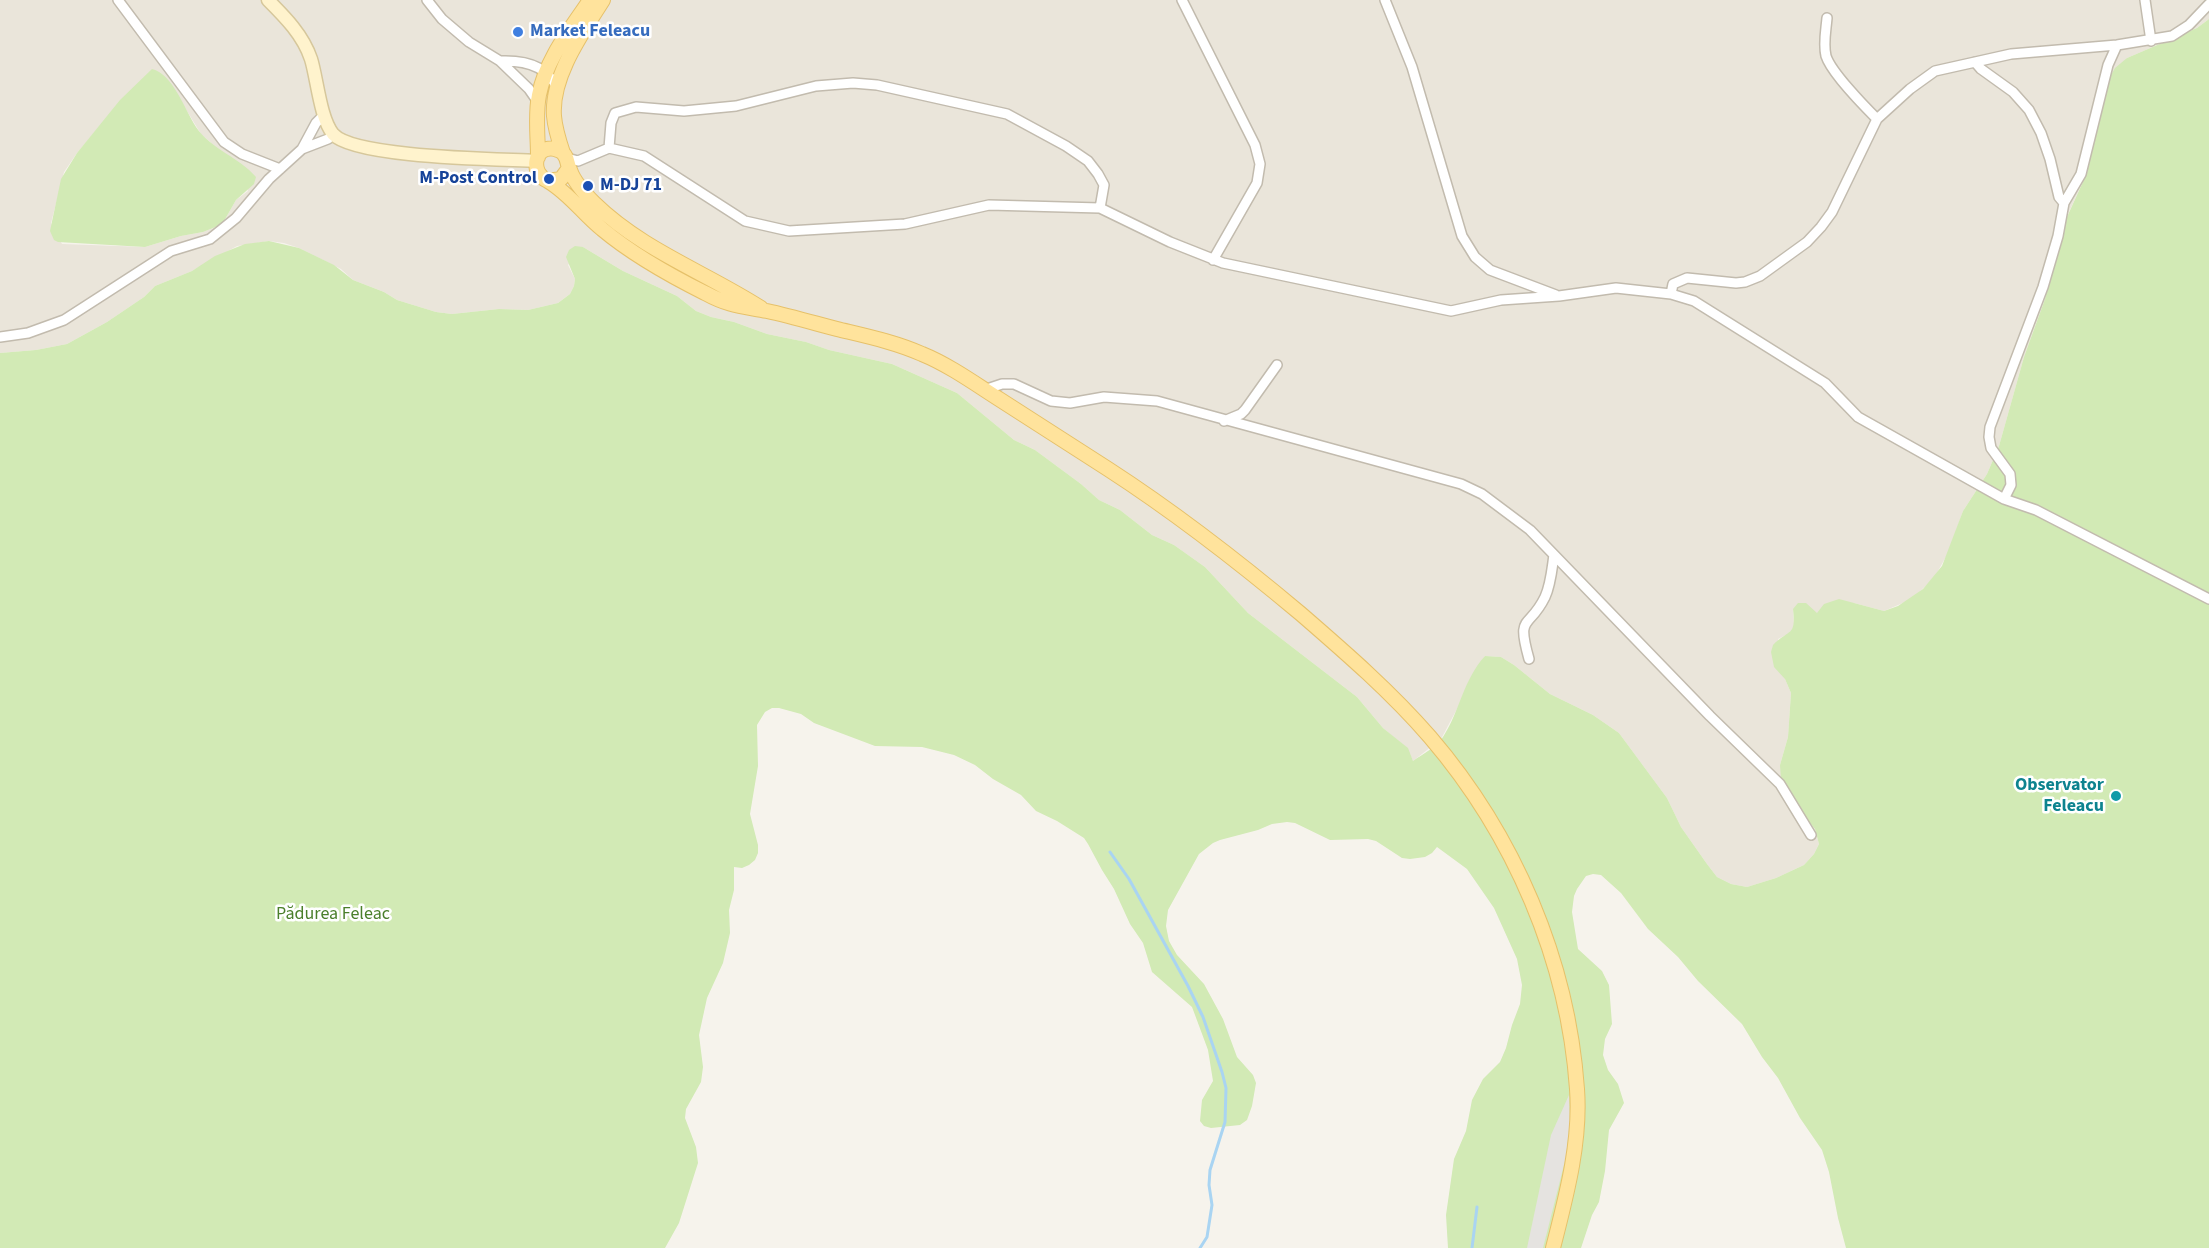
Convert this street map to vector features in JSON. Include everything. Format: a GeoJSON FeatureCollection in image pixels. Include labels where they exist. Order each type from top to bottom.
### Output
{"type":"FeatureCollection","features":[{"type":"Feature","properties":{"kind":"main road"},"geometry":{"type":"LineString","coordinates":[[590,0],[546,71],[538,102],[537,170],[539,175],[568,195],[607,233],[642,258],[721,301],[739,308],[765,311],[900,345],[925,355],[984,390],[1161,503],[1269,587],[1347,654],[1404,708],[1432,740],[1482,810],[1526,887],[1545,933],[1558,975],[1566,1010],[1578,1091],[1576,1128],[1566,1196],[1553,1248]]}},
{"type":"Feature","properties":{"kind":"main road"},"geometry":{"type":"LineString","coordinates":[[603,0],[572,50],[556,88],[553,115],[566,160],[589,198],[628,232],[665,256],[765,311]]}},
{"type":"Feature","properties":{"kind":"main road"},"geometry":{"type":"LineString","coordinates":[[537,159],[548,149],[554,149],[566,160]]}},
{"type":"Feature","properties":{"kind":"main road"},"geometry":{"type":"LineString","coordinates":[[548,181],[561,179],[566,160]]}},
{"type":"Feature","properties":{"kind":"street"},"geometry":{"type":"LineString","coordinates":[[118,0],[224,142],[242,154],[280,169]]}},
{"type":"Feature","properties":{"kind":"street"},"geometry":{"type":"LineString","coordinates":[[268,0],[293,25],[310,57],[324,115],[333,134],[356,146],[386,152],[537,159]]}},
{"type":"Feature","properties":{"kind":"street"},"geometry":{"type":"LineString","coordinates":[[427,0],[442,18],[469,42],[500,61],[529,89],[538,102]]}},
{"type":"Feature","properties":{"kind":"street"},"geometry":{"type":"LineString","coordinates":[[1182,0],[1255,145],[1260,164],[1257,183],[1213,260]]}},
{"type":"Feature","properties":{"kind":"street"},"geometry":{"type":"LineString","coordinates":[[1385,0],[1412,67],[1462,236],[1475,257],[1490,270],[1559,296]]}},
{"type":"Feature","properties":{"kind":"street"},"geometry":{"type":"LineString","coordinates":[[2145,0],[2151,41]]}},
{"type":"Feature","properties":{"kind":"street"},"geometry":{"type":"LineString","coordinates":[[1671,294],[1673,284],[1687,278],[1745,282],[1760,276],[1807,242],[1832,212],[1877,119],[1935,71],[2011,54],[2117,45],[2172,36],[2189,25],[2209,4]]}},
{"type":"Feature","properties":{"kind":"street"},"geometry":{"type":"LineString","coordinates":[[1827,18],[1825,50],[1827,60],[1877,119]]}},
{"type":"Feature","properties":{"kind":"street"},"geometry":{"type":"LineString","coordinates":[[2004,499],[2011,485],[2010,474],[1991,448],[1990,427],[2043,287],[2058,236],[2064,203],[2080,174],[2106,75],[2117,45]]}},
{"type":"Feature","properties":{"kind":"street"},"geometry":{"type":"LineString","coordinates":[[500,61],[514,61],[546,71],[556,88]]}},
{"type":"Feature","properties":{"kind":"street"},"geometry":{"type":"LineString","coordinates":[[1975,62],[2013,92],[2029,110],[2044,142],[2059,197],[2064,203]]}},
{"type":"Feature","properties":{"kind":"street"},"geometry":{"type":"LineString","coordinates":[[609,148],[611,123],[615,113],[623,109],[636,107],[684,111],[735,106],[816,86],[853,82],[877,85],[1007,114],[1088,160],[1104,185],[1100,208]]}},
{"type":"Feature","properties":{"kind":"street"},"geometry":{"type":"LineString","coordinates":[[0,338],[28,333],[64,320],[171,251],[210,239],[236,218],[269,179],[302,149],[316,123],[324,115]]}},
{"type":"Feature","properties":{"kind":"street"},"geometry":{"type":"LineString","coordinates":[[302,149],[328,139],[333,134]]}},
{"type":"Feature","properties":{"kind":"street"},"geometry":{"type":"LineString","coordinates":[[566,160],[578,161],[609,148],[644,156],[745,220],[789,231],[905,224],[989,205],[1100,208],[1213,260],[1451,311],[1501,300],[1559,296],[1616,288],[1671,294],[1694,301],[1825,383],[1858,417],[2004,499],[2036,510],[2209,599]]}},
{"type":"Feature","properties":{"kind":"street"},"geometry":{"type":"LineString","coordinates":[[1224,421],[1245,410],[1277,366]]}},
{"type":"Feature","properties":{"kind":"street"},"geometry":{"type":"LineString","coordinates":[[984,390],[1002,384],[1014,384],[1051,401],[1070,404],[1104,397],[1157,401],[1461,484],[1482,494],[1530,530],[1710,716],[1780,784],[1811,835]]}},
{"type":"Feature","properties":{"kind":"street"},"geometry":{"type":"LineString","coordinates":[[1529,659],[1523,628],[1546,595],[1554,555]]}},
{"type":"Feature","properties":{"kind":"shaded area"},"geometry":{"type":"Polygon","coordinates":[[[0,0],[2209,0],[2209,19],[2197,28],[2127,58],[2102,97],[2087,173],[2068,214],[2055,256],[2054,270],[2024,357],[1999,446],[1987,474],[1963,511],[1948,553],[1934,578],[1912,599],[1884,611],[1854,603],[1817,613],[1793,609],[1792,632],[1778,639],[1785,679],[1791,693],[1788,737],[1780,765],[1796,806],[1815,829],[1819,844],[1804,865],[1776,878],[1747,887],[1731,884],[1717,877],[1681,827],[1667,798],[1619,733],[1593,715],[1550,694],[1501,657],[1485,656],[1441,739],[1413,761],[1407,748],[1383,728],[1357,697],[1248,613],[1205,567],[1174,545],[1152,535],[1120,510],[1099,500],[1035,450],[1014,440],[957,393],[892,364],[767,334],[734,322],[711,317],[696,311],[677,296],[623,271],[583,247],[568,265],[575,279],[574,286],[570,294],[558,303],[528,310],[499,309],[452,314],[436,312],[397,300],[384,292],[353,280],[341,269],[284,243],[269,241],[237,246],[192,271],[155,286],[144,297],[107,322],[67,344],[36,350],[0,353],[0,0]],[[173,88],[126,95],[64,172],[51,223],[62,244],[145,247],[218,226],[224,221],[236,200],[248,191],[239,163],[225,155],[201,134],[173,88]]]}},
{"type":"Feature","properties":{"kind":"shaded area"},"geometry":{"type":"Polygon","coordinates":[[[1569,1095],[1570,1120],[1566,1157],[1543,1248],[1527,1248],[1551,1135],[1569,1095]]]}},
{"type":"Feature","properties":{"kind":"green space","name":"Pădurea Feleac"},"geometry":{"type":"Polygon","coordinates":[[[2209,19],[2209,1248],[1846,1248],[1822,1150],[1742,1024],[1648,929],[1621,893],[1601,875],[1593,874],[1586,876],[1577,889],[1572,912],[1578,949],[1602,971],[1609,985],[1612,1024],[1605,1039],[1603,1055],[1608,1070],[1618,1084],[1624,1103],[1609,1130],[1599,1202],[1581,1248],[1448,1248],[1446,1215],[1454,1159],[1466,1131],[1472,1100],[1483,1079],[1500,1062],[1506,1048],[1520,1004],[1522,985],[1517,959],[1494,908],[1467,869],[1437,847],[1425,857],[1402,858],[1376,841],[1368,839],[1330,840],[1295,823],[1287,822],[1272,824],[1220,840],[1199,854],[1168,910],[1166,926],[1169,941],[1177,955],[1204,984],[1223,1019],[1237,1057],[1253,1075],[1256,1083],[1247,1120],[1240,1125],[1211,1128],[1204,1126],[1200,1121],[1202,1100],[1213,1081],[1208,1050],[1192,1007],[1152,972],[1143,943],[1130,924],[1114,889],[1084,838],[1036,811],[1021,795],[993,779],[975,765],[954,755],[922,747],[875,746],[814,723],[801,714],[772,708],[765,712],[757,725],[758,766],[750,814],[758,853],[749,865],[742,868],[734,867],[734,890],[729,910],[730,933],[723,963],[707,998],[699,1035],[703,1067],[701,1082],[686,1109],[685,1118],[696,1147],[698,1163],[679,1223],[665,1248],[0,1248],[0,353],[36,350],[67,344],[107,322],[144,297],[155,286],[192,271],[215,256],[245,244],[269,241],[299,248],[334,265],[353,280],[384,292],[397,300],[436,312],[452,314],[499,309],[528,310],[558,303],[570,294],[574,286],[575,279],[566,257],[569,250],[575,246],[583,247],[623,271],[677,296],[696,311],[711,317],[734,322],[767,334],[892,364],[957,393],[1014,440],[1035,450],[1099,500],[1120,510],[1152,535],[1174,545],[1205,567],[1248,613],[1357,697],[1383,728],[1408,748],[1413,761],[1443,737],[1472,675],[1485,656],[1501,657],[1550,694],[1593,715],[1619,733],[1667,798],[1681,827],[1717,877],[1731,884],[1747,887],[1776,878],[1804,865],[1819,844],[1815,829],[1796,806],[1781,779],[1780,765],[1788,737],[1791,693],[1785,679],[1774,667],[1771,652],[1773,645],[1792,628],[1793,609],[1798,603],[1806,603],[1817,613],[1824,604],[1839,599],[1884,611],[1898,606],[1923,589],[1942,566],[1963,511],[1987,474],[1999,446],[2024,357],[2045,299],[2062,228],[2087,173],[2107,82],[2115,68],[2127,58],[2197,28],[2209,19]]]}},
{"type":"Feature","properties":{"kind":"green space"},"geometry":{"type":"Polygon","coordinates":[[[152,69],[159,72],[172,85],[202,135],[249,170],[256,177],[254,184],[236,200],[224,221],[203,232],[145,247],[54,240],[50,231],[61,179],[77,153],[120,100],[152,69]]]}},
{"type":"Feature","properties":{"kind":"waterway"},"geometry":{"type":"LineString","coordinates":[[1110,852],[1129,879],[1188,986],[1203,1017],[1226,1088],[1225,1122],[1210,1170],[1209,1185],[1212,1205],[1207,1237],[1200,1248]]}},
{"type":"Feature","properties":{"kind":"waterway"},"geometry":{"type":"LineString","coordinates":[[1472,1248],[1477,1207]]}},
{"type":"Feature","properties":{"kind":"place","name":"Market Feleacu"},"geometry":{"type":"Point","coordinates":[518,32]}},
{"type":"Feature","properties":{"kind":"place","name":"M-Post Control"},"geometry":{"type":"Point","coordinates":[549,179]}},
{"type":"Feature","properties":{"kind":"place","name":"M-DJ 71"},"geometry":{"type":"Point","coordinates":[588,186]}},
{"type":"Feature","properties":{"kind":"place","name":"Observator Feleacu"},"geometry":{"type":"Point","coordinates":[2116,796]}}]}
